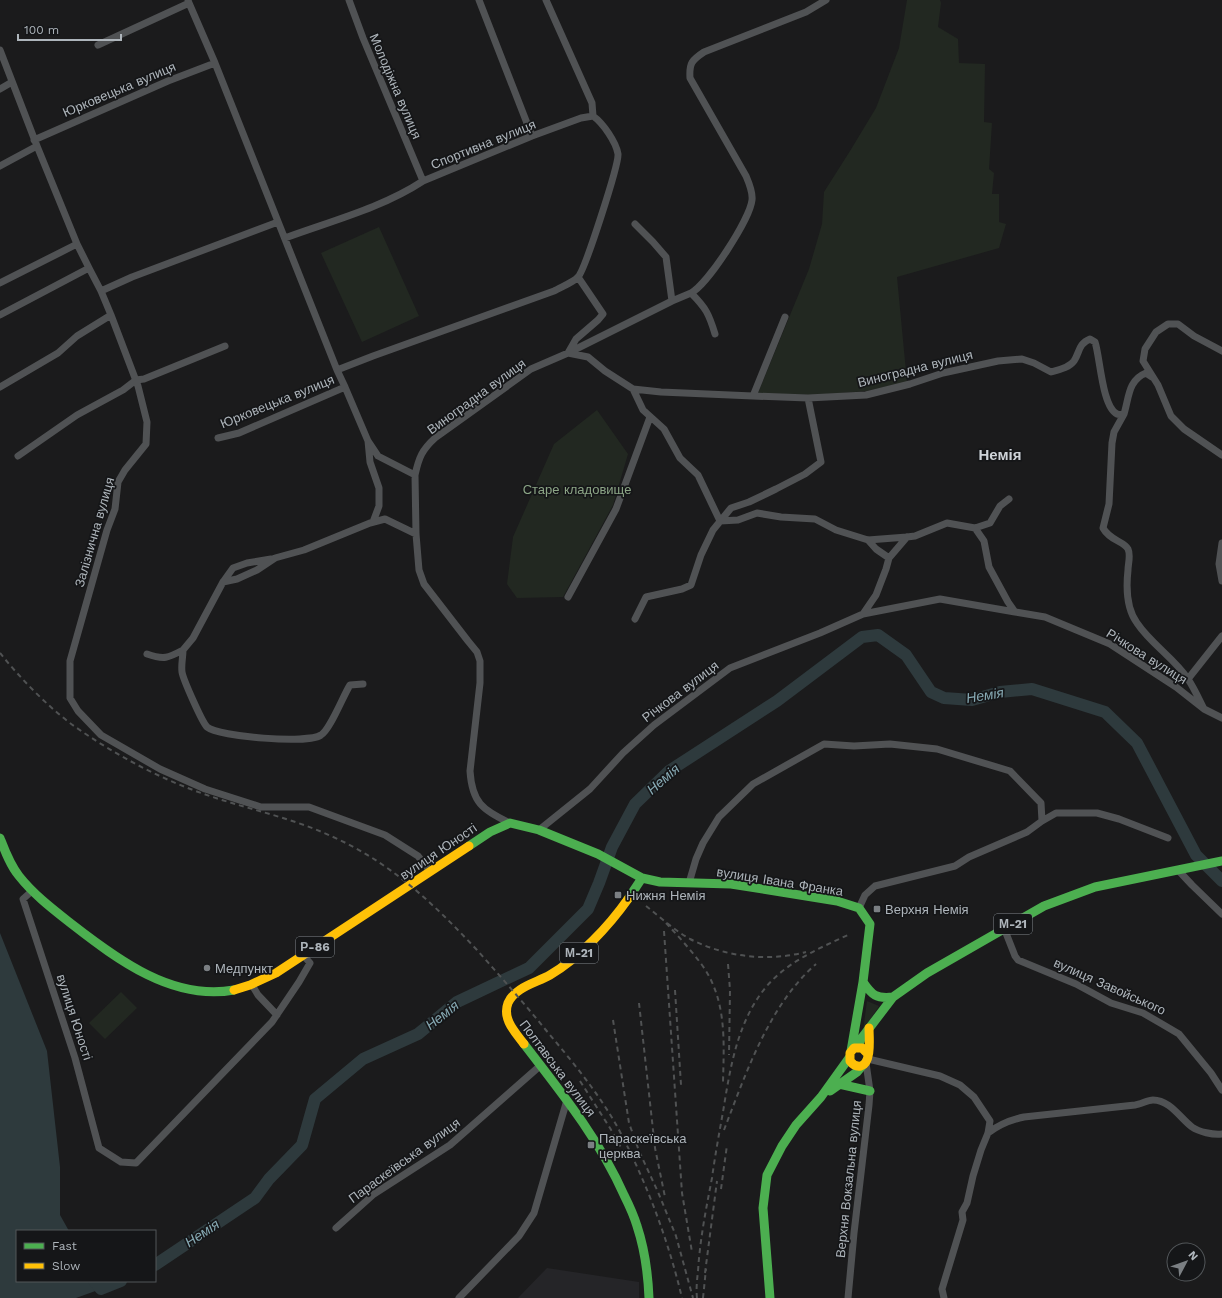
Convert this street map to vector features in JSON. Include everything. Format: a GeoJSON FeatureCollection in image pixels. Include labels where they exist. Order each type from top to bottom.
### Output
{"type":"FeatureCollection","features":[{"type":"Feature","properties":{"kind":"main road"},"geometry":{"type":"LineString","coordinates":[[510,823],[539,830]]}},
{"type":"Feature","properties":{"kind":"main road","name":"вулиця Юності"},"geometry":{"type":"LineString","coordinates":[[32,891],[47,905],[105,948],[122,960],[155,978],[186,989],[204,992],[222,992],[252,985],[276,973],[490,832],[510,823]]}},
{"type":"Feature","properties":{"kind":"main road","name":"вулиця Івана Франка"},"geometry":{"type":"LineString","coordinates":[[539,830],[598,854],[642,878],[660,882],[731,884],[760,888],[837,901],[859,908]]}},
{"type":"Feature","properties":{"kind":"main road","name":"Р-86"},"geometry":{"type":"LineString","coordinates":[[0,838],[7,856],[14,868],[32,891]]}},
{"type":"Feature","properties":{"kind":"main road","name":"М-21"},"geometry":{"type":"LineString","coordinates":[[861,1054],[869,1028],[893,997],[927,973],[1044,906],[1095,887],[1222,861]]}},
{"type":"Feature","properties":{"kind":"main road","name":"Полтавська вулиця"},"geometry":{"type":"LineString","coordinates":[[642,878],[618,913],[579,952],[556,971],[518,992],[509,1000],[506,1013],[510,1026],[567,1100],[608,1161],[625,1195],[638,1228],[648,1275],[649,1298]]}},
{"type":"Feature","properties":{"kind":"main road"},"geometry":{"type":"LineString","coordinates":[[859,908],[866,916],[870,924],[864,982],[856,1023],[861,1054]]}},
{"type":"Feature","properties":{"kind":"main road"},"geometry":{"type":"LineString","coordinates":[[864,982],[871,994],[883,999],[893,997]]}},
{"type":"Feature","properties":{"kind":"main road"},"geometry":{"type":"LineString","coordinates":[[856,1023],[861,1054]]}},
{"type":"Feature","properties":{"kind":"main road"},"geometry":{"type":"LineString","coordinates":[[821,1097],[857,1072],[869,1028]]}},
{"type":"Feature","properties":{"kind":"main road"},"geometry":{"type":"LineString","coordinates":[[770,1298],[763,1208],[767,1175],[785,1141],[796,1125],[861,1054]]}},
{"type":"Feature","properties":{"kind":"main road"},"geometry":{"type":"LineString","coordinates":[[839,1084],[870,1092]]}},
{"type":"Feature","properties":{"kind":"street","name":"Молодіжна вулиця"},"geometry":{"type":"LineString","coordinates":[[349,0],[363,38],[423,181]]}},
{"type":"Feature","properties":{"kind":"street"},"geometry":{"type":"LineString","coordinates":[[479,0],[532,136]]}},
{"type":"Feature","properties":{"kind":"street"},"geometry":{"type":"LineString","coordinates":[[337,370],[554,291],[578,277],[585,265],[618,154],[612,138],[599,120],[593,116],[592,103],[546,0]]}},
{"type":"Feature","properties":{"kind":"street"},"geometry":{"type":"LineString","coordinates":[[716,334],[709,315],[691,293],[696,290],[715,269],[749,212],[752,198],[750,185],[746,176],[690,78],[689,68],[692,61],[704,52],[806,12],[826,0]]}},
{"type":"Feature","properties":{"kind":"street","name":"Юрковецька вулиця"},"geometry":{"type":"LineString","coordinates":[[98,45],[188,1],[215,63],[337,370],[368,441],[378,456],[415,475]]}},
{"type":"Feature","properties":{"kind":"street","name":"Залізнична вулиця"},"geometry":{"type":"LineString","coordinates":[[0,50],[77,244],[101,291],[111,315],[136,380],[147,422],[146,444],[125,470],[118,482],[115,509],[105,536],[70,662],[70,698],[78,711],[100,735],[160,769],[206,789],[261,807],[309,807],[316,809],[385,836],[418,856],[430,871]]}},
{"type":"Feature","properties":{"kind":"street","name":"Юрковецька вулиця"},"geometry":{"type":"LineString","coordinates":[[36,143],[168,80],[215,63]]}},
{"type":"Feature","properties":{"kind":"street"},"geometry":{"type":"LineString","coordinates":[[0,88],[12,82]]}},
{"type":"Feature","properties":{"kind":"street","name":"Спортивна вулиця"},"geometry":{"type":"LineString","coordinates":[[285,238],[386,202],[407,192],[423,181],[532,136],[581,118],[593,116]]}},
{"type":"Feature","properties":{"kind":"street"},"geometry":{"type":"LineString","coordinates":[[0,166],[36,143]]}},
{"type":"Feature","properties":{"kind":"street"},"geometry":{"type":"LineString","coordinates":[[101,291],[132,276],[278,222]]}},
{"type":"Feature","properties":{"kind":"street"},"geometry":{"type":"LineString","coordinates":[[635,224],[666,257],[672,301]]}},
{"type":"Feature","properties":{"kind":"street"},"geometry":{"type":"LineString","coordinates":[[0,282],[77,244]]}},
{"type":"Feature","properties":{"kind":"street"},"geometry":{"type":"LineString","coordinates":[[0,315],[89,268]]}},
{"type":"Feature","properties":{"kind":"street"},"geometry":{"type":"LineString","coordinates":[[568,353],[576,339],[603,314],[578,277]]}},
{"type":"Feature","properties":{"kind":"street","name":"Виноградна вулиця"},"geometry":{"type":"LineString","coordinates":[[415,475],[419,458],[425,447],[435,438],[531,369],[568,353],[691,293]]}},
{"type":"Feature","properties":{"kind":"street"},"geometry":{"type":"LineString","coordinates":[[0,387],[58,353],[76,336],[111,315]]}},
{"type":"Feature","properties":{"kind":"street"},"geometry":{"type":"LineString","coordinates":[[753,396],[785,317]]}},
{"type":"Feature","properties":{"kind":"street"},"geometry":{"type":"LineString","coordinates":[[1222,351],[1194,336],[1178,324],[1168,324],[1156,332],[1145,348],[1144,362],[1158,385],[1171,416],[1184,429],[1222,455]]}},
{"type":"Feature","properties":{"kind":"street","name":"Виноградна вулиця"},"geometry":{"type":"LineString","coordinates":[[568,353],[588,357],[633,389],[661,392],[808,398],[866,395],[910,384],[943,373],[998,361],[1022,359],[1034,363],[1051,372],[1062,369],[1073,363],[1084,342],[1090,339],[1095,342],[1105,392],[1109,402],[1113,410],[1118,414],[1124,414]]}},
{"type":"Feature","properties":{"kind":"street"},"geometry":{"type":"LineString","coordinates":[[18,456],[77,415],[123,390],[136,380],[144,379],[225,346]]}},
{"type":"Feature","properties":{"kind":"street"},"geometry":{"type":"LineString","coordinates":[[1152,377],[1146,373],[1138,376],[1131,386],[1124,414],[1114,432],[1112,443],[1109,504],[1103,528],[1107,534],[1128,548],[1128,600],[1136,623],[1147,636],[1159,646],[1188,679],[1204,708]]}},
{"type":"Feature","properties":{"kind":"street","name":"Юрковецька вулиця"},"geometry":{"type":"LineString","coordinates":[[218,438],[238,433],[345,387]]}},
{"type":"Feature","properties":{"kind":"street"},"geometry":{"type":"LineString","coordinates":[[633,389],[643,410],[664,429],[680,458],[698,475],[720,521]]}},
{"type":"Feature","properties":{"kind":"street"},"geometry":{"type":"LineString","coordinates":[[635,619],[646,597],[682,589],[691,585],[701,555],[713,530],[731,508],[749,502],[776,489],[805,474],[821,462],[808,398]]}},
{"type":"Feature","properties":{"kind":"street"},"geometry":{"type":"LineString","coordinates":[[568,597],[616,510],[650,417]]}},
{"type":"Feature","properties":{"kind":"street","name":"Юрковецька вулиця"},"geometry":{"type":"LineString","coordinates":[[368,441],[370,462],[379,488],[379,506],[373,522]]}},
{"type":"Feature","properties":{"kind":"street"},"geometry":{"type":"LineString","coordinates":[[415,475],[416,534],[419,570],[424,584],[477,652],[480,661],[480,683],[470,771],[471,785],[476,800],[494,815],[510,823]]}},
{"type":"Feature","properties":{"kind":"street"},"geometry":{"type":"LineString","coordinates":[[720,521],[738,520],[757,513],[781,517],[815,519],[836,530],[868,540],[908,537],[915,536],[947,522],[975,528],[990,523],[1000,506],[1009,499]]}},
{"type":"Feature","properties":{"kind":"street"},"geometry":{"type":"LineString","coordinates":[[147,654],[159,658],[171,656],[183,650],[193,638],[223,582],[233,568],[247,563],[275,558],[304,550],[373,522],[385,519],[416,534]]}},
{"type":"Feature","properties":{"kind":"street"},"geometry":{"type":"LineString","coordinates":[[975,528],[984,541],[989,567],[1015,612]]}},
{"type":"Feature","properties":{"kind":"street"},"geometry":{"type":"LineString","coordinates":[[863,614],[876,595],[889,558],[908,537]]}},
{"type":"Feature","properties":{"kind":"street"},"geometry":{"type":"LineString","coordinates":[[868,540],[876,549],[889,558]]}},
{"type":"Feature","properties":{"kind":"street"},"geometry":{"type":"LineString","coordinates":[[1222,543],[1219,564],[1222,581]]}},
{"type":"Feature","properties":{"kind":"street"},"geometry":{"type":"LineString","coordinates":[[223,582],[237,579],[256,570],[275,558]]}},
{"type":"Feature","properties":{"kind":"street","name":"Річкова вулиця"},"geometry":{"type":"LineString","coordinates":[[539,830],[590,789],[623,753],[654,725],[730,668],[820,633],[863,614],[940,599],[1045,617],[1110,644],[1219,717],[1222,724]]}},
{"type":"Feature","properties":{"kind":"street"},"geometry":{"type":"LineString","coordinates":[[1188,679],[1222,636]]}},
{"type":"Feature","properties":{"kind":"street"},"geometry":{"type":"LineString","coordinates":[[183,650],[182,672],[199,715],[207,727],[220,733],[301,740],[315,738],[322,735],[327,728],[350,685],[364,684]]}},
{"type":"Feature","properties":{"kind":"street"},"geometry":{"type":"LineString","coordinates":[[689,883],[696,859],[703,843],[719,817],[752,784],[824,744],[854,746],[890,744],[937,749],[1010,771],[1041,803],[1042,821]]}},
{"type":"Feature","properties":{"kind":"street"},"geometry":{"type":"LineString","coordinates":[[859,908],[865,895],[875,886],[955,866],[969,857],[1027,832],[1056,813],[1097,814],[1119,819],[1168,838]]}},
{"type":"Feature","properties":{"kind":"street"},"geometry":{"type":"LineString","coordinates":[[1178,870],[1222,914]]}},
{"type":"Feature","properties":{"kind":"street","name":"вулиця Юності"},"geometry":{"type":"LineString","coordinates":[[32,891],[23,899],[75,1058],[99,1148],[121,1162],[136,1163],[272,1022],[310,963],[303,955]]}},
{"type":"Feature","properties":{"kind":"street","name":"вулиця Завойського"},"geometry":{"type":"LineString","coordinates":[[1004,928],[1018,960],[1076,984],[1111,1003],[1142,1013],[1179,1034],[1211,1073],[1222,1090]]}},
{"type":"Feature","properties":{"kind":"street"},"geometry":{"type":"LineString","coordinates":[[252,985],[258,995],[277,1015]]}},
{"type":"Feature","properties":{"kind":"street"},"geometry":{"type":"LineString","coordinates":[[861,1054],[940,1076],[960,1085],[974,1098],[990,1121],[988,1133],[973,1176],[967,1203],[962,1212],[963,1220],[942,1289],[944,1298]]}},
{"type":"Feature","properties":{"kind":"street","name":"Верхня Вокзальна вулиця"},"geometry":{"type":"LineString","coordinates":[[848,1298],[870,1092],[861,1054]]}},
{"type":"Feature","properties":{"kind":"street","name":"Параскеївська вулиця"},"geometry":{"type":"LineString","coordinates":[[336,1228],[374,1194],[450,1145],[541,1065]]}},
{"type":"Feature","properties":{"kind":"street"},"geometry":{"type":"LineString","coordinates":[[459,1298],[519,1236],[534,1213],[567,1100]]}},
{"type":"Feature","properties":{"kind":"street"},"geometry":{"type":"LineString","coordinates":[[988,1133],[1007,1121],[1024,1117],[1135,1106],[1153,1100],[1160,1101],[1170,1107],[1193,1128],[1206,1132],[1222,1134]]}},
{"type":"Feature","properties":{"kind":"shaded area"},"geometry":{"type":"Polygon","coordinates":[[[0,933],[47,1051],[60,1167],[60,1215],[68,1230],[16,1230],[16,1282],[97,1282],[101,1289],[76,1298],[0,1298],[0,933]]]}},
{"type":"Feature","properties":{"kind":"shaded area"},"geometry":{"type":"Polygon","coordinates":[[[547,1268],[639,1282],[639,1298],[518,1298],[547,1268]]]}},
{"type":"Feature","properties":{"kind":"green space"},"geometry":{"type":"Polygon","coordinates":[[[907,0],[940,0],[941,3],[938,27],[958,39],[959,63],[985,64],[984,122],[992,123],[989,169],[994,173],[992,194],[999,194],[999,222],[1006,224],[999,248],[897,277],[907,382],[867,391],[813,395],[758,393],[809,269],[822,224],[824,192],[876,108],[899,48],[907,0]]]}},
{"type":"Feature","properties":{"kind":"green space"},"geometry":{"type":"Polygon","coordinates":[[[379,227],[419,316],[362,342],[321,253],[379,227]]]}},
{"type":"Feature","properties":{"kind":"green space","name":"Старе кладовище"},"geometry":{"type":"Polygon","coordinates":[[[597,410],[628,454],[613,505],[563,597],[517,598],[507,584],[513,537],[554,444],[597,410]]]}},
{"type":"Feature","properties":{"kind":"green space"},"geometry":{"type":"Polygon","coordinates":[[[121,992],[137,1008],[105,1039],[89,1023],[121,992]]]}},
{"type":"Feature","properties":{"kind":"green space"},"geometry":{"type":"Polygon","coordinates":[[[867,1001],[879,1006],[863,1031],[867,1001]]]}},
{"type":"Feature","properties":{"kind":"waterway","name":"Немія"},"geometry":{"type":"LineString","coordinates":[[156,1264],[255,1198],[269,1179],[302,1145],[315,1099],[363,1059],[418,1034],[457,1002],[529,968],[588,909],[612,847],[635,804],[669,771],[777,701],[862,637],[878,635],[906,655],[931,692],[944,698],[972,700],[1000,692],[1032,689],[1105,712],[1137,743],[1196,855],[1222,881]]}},
{"type":"Feature","properties":{"kind":"waterway","name":"Немія"},"geometry":{"type":"LineString","coordinates":[[95,1282],[101,1289],[118,1282]]}},
{"type":"Feature","properties":{"kind":"railway"},"geometry":{"type":"LineString","coordinates":[[0,653],[25,682],[54,710],[74,726],[121,756],[153,773],[187,788],[284,818],[315,829],[352,846],[392,871],[444,916],[477,950],[537,1019],[565,1052],[602,1102],[618,1128],[647,1190],[663,1232],[682,1298]]}},
{"type":"Feature","properties":{"kind":"railway"},"geometry":{"type":"LineString","coordinates":[[646,906],[673,928],[690,939],[718,950],[732,954],[762,957],[776,957],[806,952]]}},
{"type":"Feature","properties":{"kind":"railway"},"geometry":{"type":"LineString","coordinates":[[666,923],[702,965],[716,992],[722,1021],[724,1052],[723,1083]]}},
{"type":"Feature","properties":{"kind":"railway"},"geometry":{"type":"LineString","coordinates":[[664,931],[682,1193],[692,1252]]}},
{"type":"Feature","properties":{"kind":"railway"},"geometry":{"type":"LineString","coordinates":[[697,1298],[700,1247],[732,1063],[741,1031],[756,1001],[766,987],[775,978],[794,962],[850,934]]}},
{"type":"Feature","properties":{"kind":"railway"},"geometry":{"type":"LineString","coordinates":[[728,964],[730,990],[729,1055]]}},
{"type":"Feature","properties":{"kind":"railway"},"geometry":{"type":"LineString","coordinates":[[724,1130],[750,1063],[772,1020],[785,999],[799,981],[816,964]]}},
{"type":"Feature","properties":{"kind":"railway"},"geometry":{"type":"LineString","coordinates":[[675,990],[681,1085]]}},
{"type":"Feature","properties":{"kind":"railway"},"geometry":{"type":"LineString","coordinates":[[639,1003],[655,1148],[665,1197]]}},
{"type":"Feature","properties":{"kind":"railway"},"geometry":{"type":"LineString","coordinates":[[613,1020],[629,1123],[639,1151],[676,1236],[693,1298]]}},
{"type":"Feature","properties":{"kind":"railway"},"geometry":{"type":"LineString","coordinates":[[580,1081],[623,1151]]}},
{"type":"Feature","properties":{"kind":"railway"},"geometry":{"type":"LineString","coordinates":[[721,1189],[727,1145]]}},
{"type":"Feature","properties":{"kind":"railway"},"geometry":{"type":"LineString","coordinates":[[705,1273],[717,1181]]}},
{"type":"Feature","properties":{"kind":"railway"},"geometry":{"type":"LineString","coordinates":[[703,1298],[706,1269]]}},
{"type":"Feature","properties":{"kind":"traffic: fast"},"geometry":{"type":"LineString","coordinates":[[469,846],[490,832],[510,823],[539,830],[598,854],[642,878]]}},
{"type":"Feature","properties":{"kind":"traffic: fast"},"geometry":{"type":"LineString","coordinates":[[0,838],[13,867],[31,890],[90,938],[128,964],[148,975],[189,989],[211,992],[234,990]]}},
{"type":"Feature","properties":{"kind":"traffic: fast"},"geometry":{"type":"LineString","coordinates":[[858,1047],[861,1039],[893,997],[927,973],[1044,906],[1095,887],[1222,861]]}},
{"type":"Feature","properties":{"kind":"traffic: fast"},"geometry":{"type":"LineString","coordinates":[[628,899],[642,878],[660,882],[731,884],[837,901],[859,908],[870,924],[863,982],[851,1051]]}},
{"type":"Feature","properties":{"kind":"traffic: fast"},"geometry":{"type":"LineString","coordinates":[[863,982],[869,990],[878,997],[893,997]]}},
{"type":"Feature","properties":{"kind":"traffic: fast"},"geometry":{"type":"LineString","coordinates":[[524,1044],[578,1116],[614,1174],[631,1210],[640,1235],[646,1262],[649,1298]]}},
{"type":"Feature","properties":{"kind":"traffic: fast"},"geometry":{"type":"LineString","coordinates":[[770,1298],[763,1208],[767,1175],[782,1146],[796,1125],[821,1097],[849,1058]]}},
{"type":"Feature","properties":{"kind":"traffic: fast"},"geometry":{"type":"LineString","coordinates":[[830,1091],[857,1072],[862,1066]]}},
{"type":"Feature","properties":{"kind":"traffic: fast"},"geometry":{"type":"LineString","coordinates":[[839,1084],[870,1091]]}},
{"type":"Feature","properties":{"kind":"traffic: slow"},"geometry":{"type":"LineString","coordinates":[[234,990],[250,985],[276,973],[469,846]]}},
{"type":"Feature","properties":{"kind":"traffic: slow"},"geometry":{"type":"LineString","coordinates":[[524,1044],[513,1030],[508,1020],[507,1009],[511,998],[521,989],[550,975],[572,960],[593,941],[628,899]]}},
{"type":"Feature","properties":{"kind":"traffic: slow"},"geometry":{"type":"LineString","coordinates":[[868,1054],[862,1048],[854,1048],[850,1053],[850,1061],[852,1064],[859,1066],[865,1064],[867,1060],[869,1049],[869,1028]]}},
{"type":"Feature","properties":{"kind":"place","name":"Нижня Немія"},"geometry":{"type":"Point","coordinates":[618,895]}},
{"type":"Feature","properties":{"kind":"place","name":"Верхня Немія"},"geometry":{"type":"Point","coordinates":[877,909]}},
{"type":"Feature","properties":{"kind":"place","name":"Медпункт"},"geometry":{"type":"Point","coordinates":[207,968]}},
{"type":"Feature","properties":{"kind":"place","name":"Параскеївська церква"},"geometry":{"type":"Point","coordinates":[591,1145]}},
{"type":"Feature","properties":{"kind":"district","name":"Немія"},"geometry":{"type":"Point","coordinates":[1000,455]}}]}
